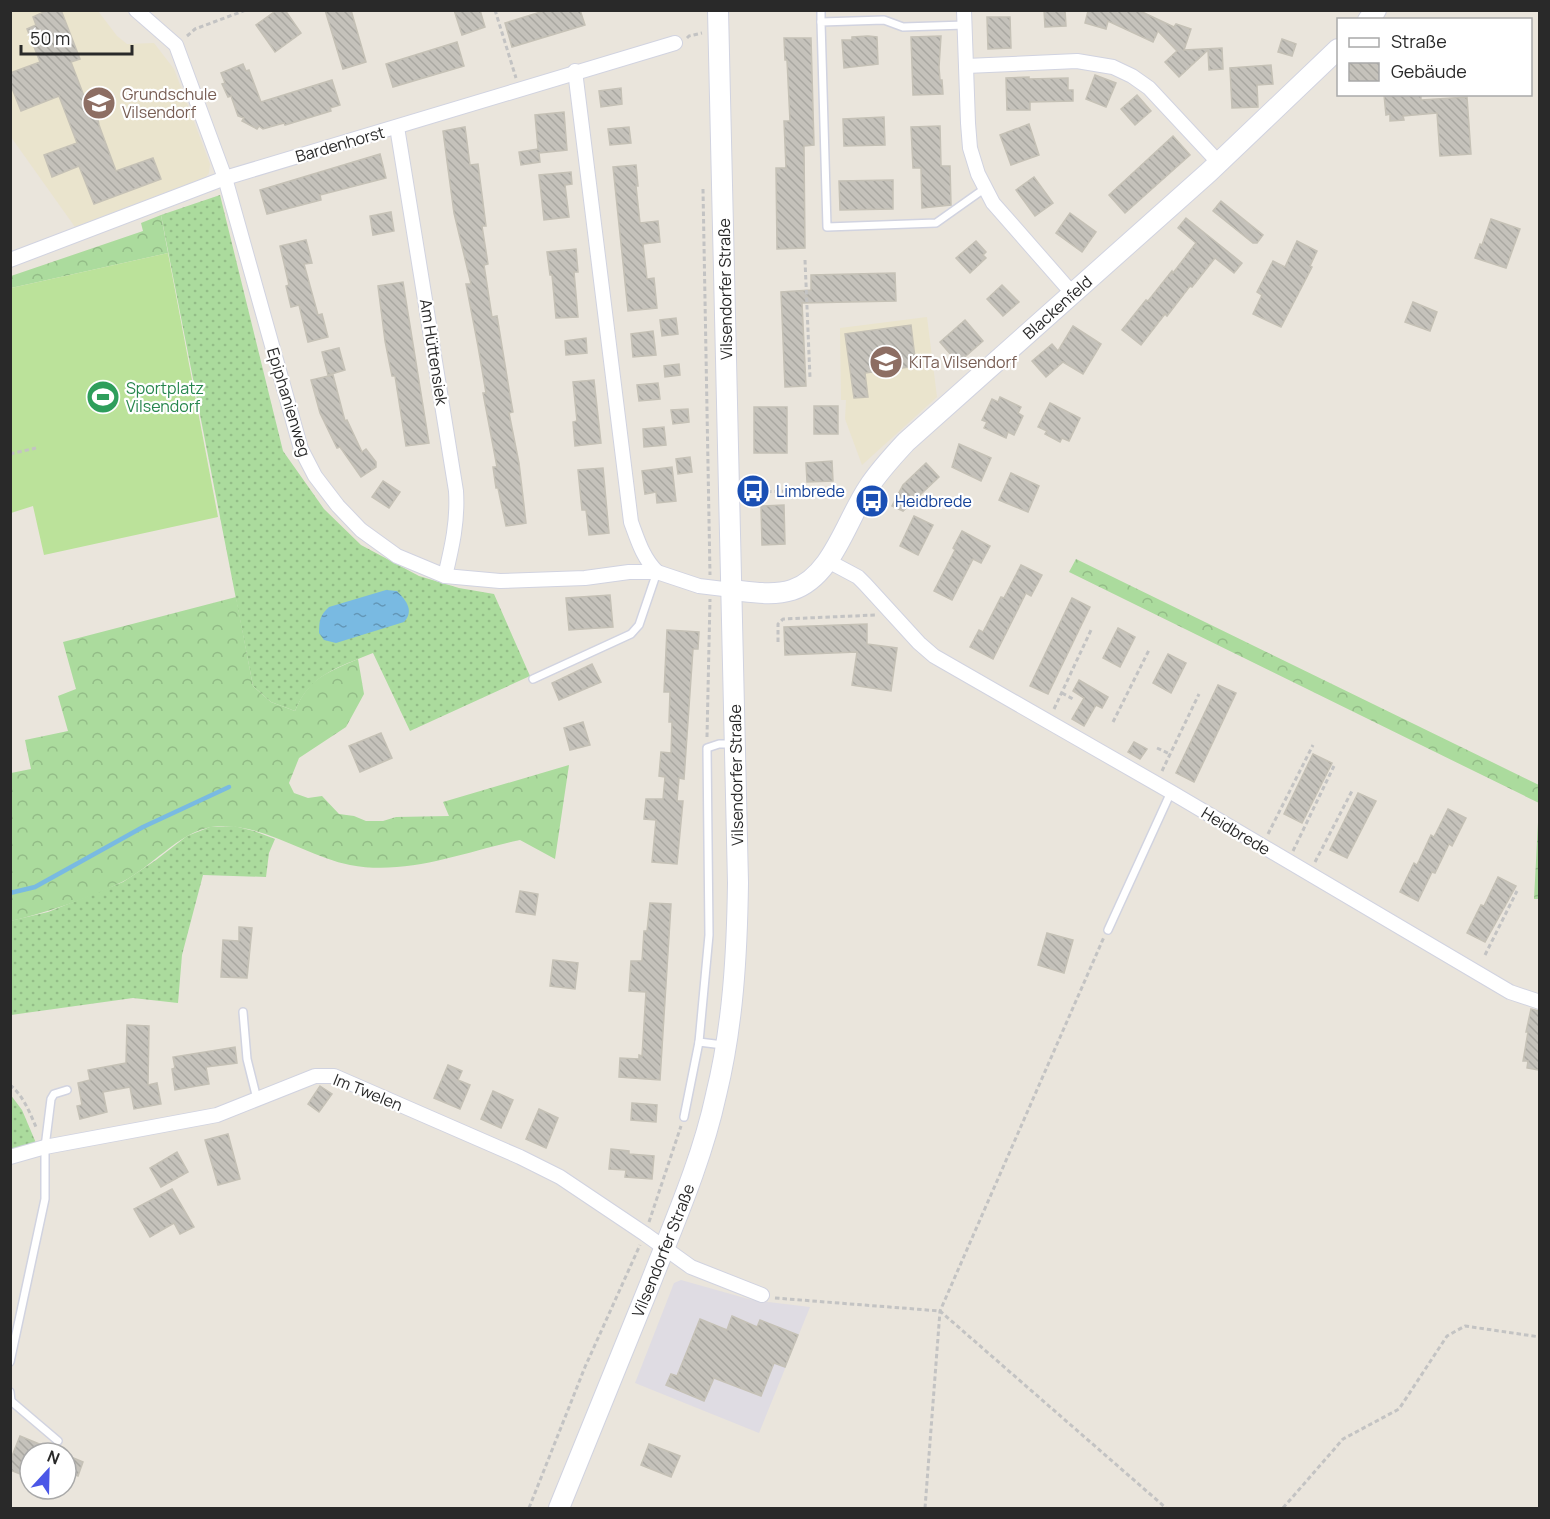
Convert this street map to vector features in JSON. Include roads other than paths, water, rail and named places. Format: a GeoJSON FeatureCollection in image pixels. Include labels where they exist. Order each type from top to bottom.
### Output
{"type":"FeatureCollection","features":[{"type":"Feature","properties":{"kind":"main road","name":"Vilsendorfer Straße"},"geometry":{"type":"LineString","coordinates":[[559,1509],[664,1249],[709,1123],[730,1017],[737,929],[735,744],[718,10]]}},
{"type":"Feature","properties":{"kind":"main road","name":"Blackenfeld"},"geometry":{"type":"LineString","coordinates":[[732,590],[769,593],[793,590],[812,580],[828,561],[868,487],[894,455],[1219,163],[1337,50]]}},
{"type":"Feature","properties":{"kind":"street","name":"Epiphanienweg"},"geometry":{"type":"LineString","coordinates":[[136,10],[176,45],[225,178],[301,449],[315,476],[338,506],[361,530],[397,556],[445,576],[522,581],[585,578],[629,572],[657,572],[710,588],[732,590]]}},
{"type":"Feature","properties":{"kind":"street"},"geometry":{"type":"LineString","coordinates":[[964,18],[970,148],[978,174],[993,203],[1072,293]]}},
{"type":"Feature","properties":{"kind":"street","name":"Bardenhorst"},"geometry":{"type":"LineString","coordinates":[[10,260],[225,178],[575,71],[675,43]]}},
{"type":"Feature","properties":{"kind":"street"},"geometry":{"type":"LineString","coordinates":[[966,66],[1077,61],[1113,67],[1149,88],[1219,163]]}},
{"type":"Feature","properties":{"kind":"street"},"geometry":{"type":"LineString","coordinates":[[575,71],[631,522],[642,553],[657,572]]}},
{"type":"Feature","properties":{"kind":"street","name":"Am Hüttensiek"},"geometry":{"type":"LineString","coordinates":[[397,127],[456,490],[455,536],[445,576]]}},
{"type":"Feature","properties":{"kind":"street","name":"Heidbrede"},"geometry":{"type":"LineString","coordinates":[[828,561],[858,577],[934,656],[1156,783],[1510,992],[1539,1002]]}},
{"type":"Feature","properties":{"kind":"street","name":"Im Twelen"},"geometry":{"type":"LineString","coordinates":[[10,1157],[45,1147],[217,1115],[315,1076],[334,1076],[520,1157],[560,1177],[691,1267],[762,1295]]}},
{"type":"Feature","properties":{"kind":"lane"},"geometry":{"type":"LineString","coordinates":[[821,10],[827,227],[936,223],[984,189]]}},
{"type":"Feature","properties":{"kind":"lane"},"geometry":{"type":"LineString","coordinates":[[821,22],[884,20],[903,27],[964,18]]}},
{"type":"Feature","properties":{"kind":"lane"},"geometry":{"type":"LineString","coordinates":[[533,679],[632,634],[639,625],[657,572]]}},
{"type":"Feature","properties":{"kind":"lane"},"geometry":{"type":"LineString","coordinates":[[684,1117],[699,1041],[709,935],[707,748],[719,744],[735,744]]}},
{"type":"Feature","properties":{"kind":"lane"},"geometry":{"type":"LineString","coordinates":[[1108,930],[1171,792]]}},
{"type":"Feature","properties":{"kind":"lane"},"geometry":{"type":"LineString","coordinates":[[243,1012],[247,1059],[257,1099]]}},
{"type":"Feature","properties":{"kind":"lane"},"geometry":{"type":"LineString","coordinates":[[699,1041],[726,1045]]}},
{"type":"Feature","properties":{"kind":"lane"},"geometry":{"type":"LineString","coordinates":[[10,1362],[45,1199],[45,1147],[51,1099],[54,1094],[67,1090]]}},
{"type":"Feature","properties":{"kind":"lane"},"geometry":{"type":"LineString","coordinates":[[10,1392],[12,1401],[58,1441]]}},
{"type":"Feature","properties":{"kind":"water"},"geometry":{"type":"Polygon","coordinates":[[[386,590],[397,591],[406,602],[409,614],[404,622],[336,643],[324,640],[319,633],[320,622],[329,607],[386,590]]]}},
{"type":"Feature","properties":{"kind":"waterway"},"geometry":{"type":"LineString","coordinates":[[10,893],[35,887],[143,827],[229,787]]}},
{"type":"Feature","properties":{"kind":"place","name":"Grundschule Vilsendorf"},"geometry":{"type":"Point","coordinates":[99,103]}},
{"type":"Feature","properties":{"kind":"place","name":"KiTa Vilsendorf"},"geometry":{"type":"Point","coordinates":[886,362]}},
{"type":"Feature","properties":{"kind":"place","name":"Sportplatz Vilsendorf"},"geometry":{"type":"Point","coordinates":[103,397]}},
{"type":"Feature","properties":{"kind":"place","name":"Limbrede"},"geometry":{"type":"Point","coordinates":[753,491]}},
{"type":"Feature","properties":{"kind":"place","name":"Heidbrede"},"geometry":{"type":"Point","coordinates":[872,501]}}]}
